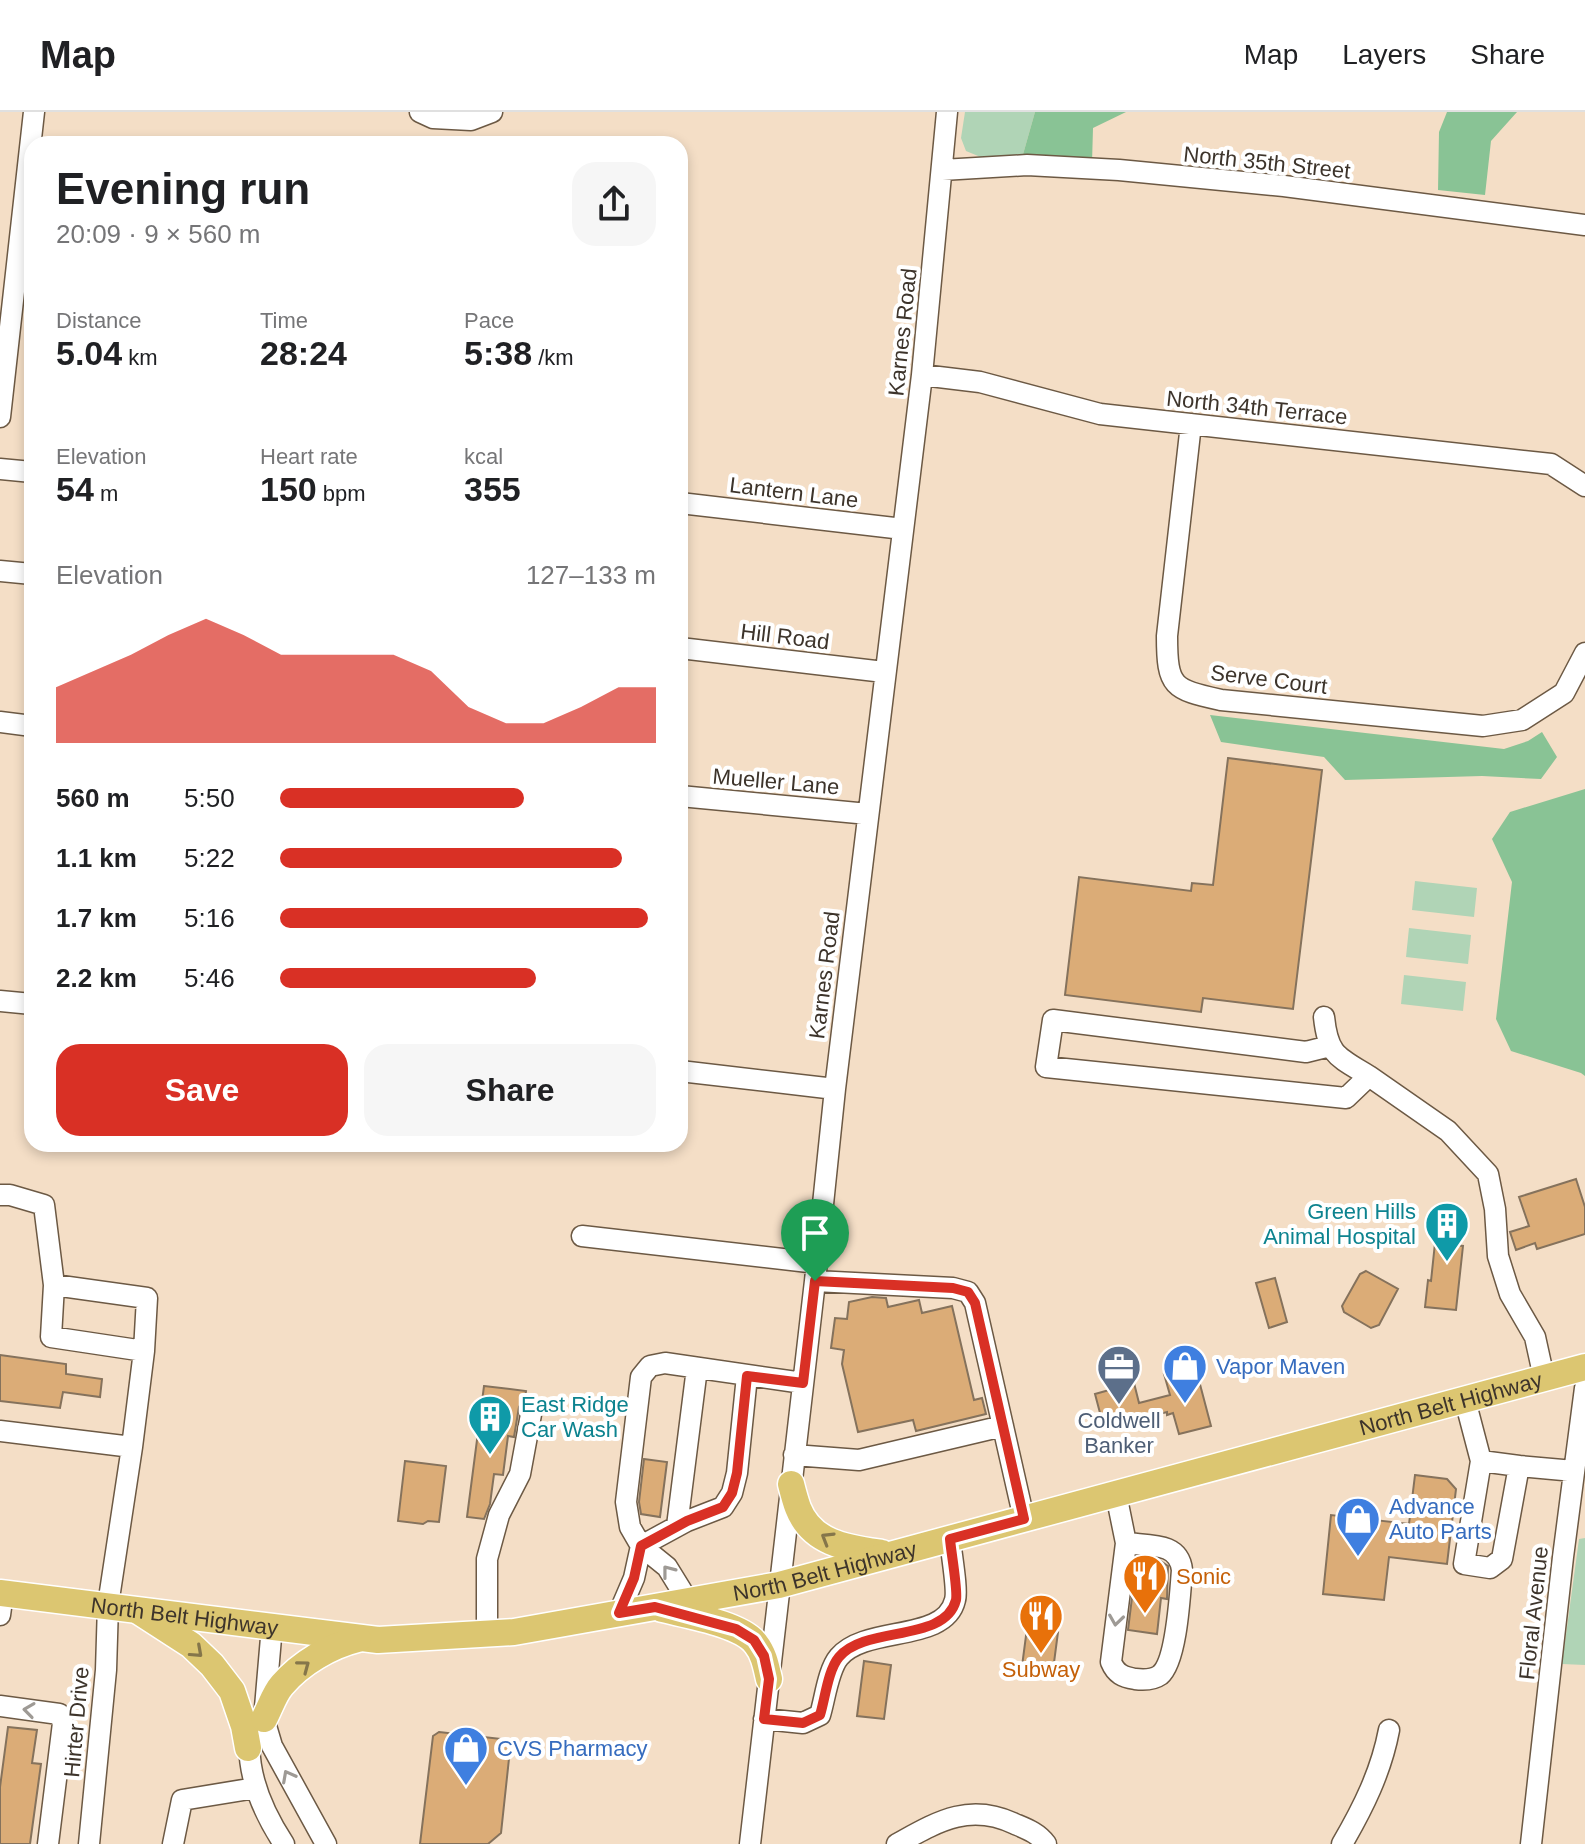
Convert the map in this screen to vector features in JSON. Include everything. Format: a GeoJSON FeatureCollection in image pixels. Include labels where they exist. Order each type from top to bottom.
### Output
{"type":"FeatureCollection","features":[{"type":"Feature","properties":{"kind":"main road","name":"North Belt Highway"},"geometry":{"type":"LineString","coordinates":[[1,1600],[121,1607],[378,1640],[514,1632],[779,1585],[1585,1367]]}},
{"type":"Feature","properties":{"kind":"main road"},"geometry":{"type":"LineString","coordinates":[[791,1484],[799,1510],[808,1525],[825,1539],[842,1547],[893,1554]]}},
{"type":"Feature","properties":{"kind":"main road"},"geometry":{"type":"LineString","coordinates":[[121,1607],[191,1645],[212,1665],[232,1691],[248,1748]]}},
{"type":"Feature","properties":{"kind":"main road"},"geometry":{"type":"LineString","coordinates":[[655,1607],[736,1629],[754,1640],[764,1656],[769,1679]]}},
{"type":"Feature","properties":{"kind":"main road"},"geometry":{"type":"LineString","coordinates":[[264,1719],[280,1687],[296,1672],[319,1654],[364,1638]]}},
{"type":"Feature","properties":{"kind":"street"},"geometry":{"type":"LineString","coordinates":[[33,136],[34,112]]}},
{"type":"Feature","properties":{"kind":"street"},"geometry":{"type":"LineString","coordinates":[[420,112],[433,118],[471,120],[492,112]]}},
{"type":"Feature","properties":{"kind":"street","name":"Karnes Road"},"geometry":{"type":"LineString","coordinates":[[750,1844],[835,1089],[922,375],[947,112]]}},
{"type":"Feature","properties":{"kind":"street","name":"North 35th Street"},"geometry":{"type":"LineString","coordinates":[[942,170],[1027,165],[1119,170],[1284,186],[1585,225]]}},
{"type":"Feature","properties":{"kind":"street"},"geometry":{"type":"LineString","coordinates":[[0,417],[24,281]]}},
{"type":"Feature","properties":{"kind":"street","name":"North 34th Terrace"},"geometry":{"type":"LineString","coordinates":[[922,375],[980,382],[1100,414],[1551,464],[1585,486]]}},
{"type":"Feature","properties":{"kind":"street","name":"Serve Court"},"geometry":{"type":"LineString","coordinates":[[1191,424],[1167,636],[1167,661],[1172,679],[1186,692],[1221,700],[1483,726],[1522,720],[1564,693],[1585,653]]}},
{"type":"Feature","properties":{"kind":"street"},"geometry":{"type":"LineString","coordinates":[[0,469],[24,471]]}},
{"type":"Feature","properties":{"kind":"street","name":"Lantern Lane"},"geometry":{"type":"LineString","coordinates":[[688,504],[903,529]]}},
{"type":"Feature","properties":{"kind":"street"},"geometry":{"type":"LineString","coordinates":[[0,571],[24,573]]}},
{"type":"Feature","properties":{"kind":"street","name":"Hill Road"},"geometry":{"type":"LineString","coordinates":[[688,649],[884,672]]}},
{"type":"Feature","properties":{"kind":"street"},"geometry":{"type":"LineString","coordinates":[[0,722],[24,725]]}},
{"type":"Feature","properties":{"kind":"street","name":"Mueller Lane"},"geometry":{"type":"LineString","coordinates":[[688,797],[868,814]]}},
{"type":"Feature","properties":{"kind":"street"},"geometry":{"type":"LineString","coordinates":[[0,1001],[24,1003]]}},
{"type":"Feature","properties":{"kind":"street"},"geometry":{"type":"LineString","coordinates":[[1324,1017],[1326,1037],[1338,1057],[1448,1131],[1488,1174],[1495,1209],[1498,1256],[1510,1294],[1535,1337],[1544,1378]]}},
{"type":"Feature","properties":{"kind":"street"},"geometry":{"type":"LineString","coordinates":[[1330,1046],[1306,1052],[1053,1020],[1046,1067],[1346,1098],[1369,1076]]}},
{"type":"Feature","properties":{"kind":"street"},"geometry":{"type":"LineString","coordinates":[[688,1072],[835,1089]]}},
{"type":"Feature","properties":{"kind":"street"},"geometry":{"type":"LineString","coordinates":[[0,1195],[44,1205],[54,1285],[51,1337],[144,1351]]}},
{"type":"Feature","properties":{"kind":"street"},"geometry":{"type":"LineString","coordinates":[[582,1236],[968,1292],[975,1303],[1024,1519]]}},
{"type":"Feature","properties":{"kind":"street","name":"Hirter Drive"},"geometry":{"type":"LineString","coordinates":[[54,1285],[147,1298],[132,1447],[121,1607],[106,1670],[89,1844]]}},
{"type":"Feature","properties":{"kind":"street"},"geometry":{"type":"LineString","coordinates":[[688,1601],[667,1567],[641,1546],[630,1527],[626,1502],[641,1377],[650,1366],[665,1363],[803,1383]]}},
{"type":"Feature","properties":{"kind":"street"},"geometry":{"type":"LineString","coordinates":[[677,1526],[697,1368]]}},
{"type":"Feature","properties":{"kind":"street"},"geometry":{"type":"LineString","coordinates":[[619,1613],[634,1578],[641,1546],[677,1526],[723,1507],[732,1493],[737,1473],[747,1376]]}},
{"type":"Feature","properties":{"kind":"street","name":"Floral Avenue"},"geometry":{"type":"LineString","coordinates":[[1531,1844],[1585,1388]]}},
{"type":"Feature","properties":{"kind":"street"},"geometry":{"type":"LineString","coordinates":[[1465,1400],[1481,1461],[1464,1564],[1490,1568],[1502,1559],[1519,1466]]}},
{"type":"Feature","properties":{"kind":"street"},"geometry":{"type":"LineString","coordinates":[[487,1634],[487,1559],[499,1515],[520,1474],[532,1409]]}},
{"type":"Feature","properties":{"kind":"street"},"geometry":{"type":"LineString","coordinates":[[794,1455],[859,1460],[1003,1426]]}},
{"type":"Feature","properties":{"kind":"street"},"geometry":{"type":"LineString","coordinates":[[0,1431],[132,1447]]}},
{"type":"Feature","properties":{"kind":"street"},"geometry":{"type":"LineString","coordinates":[[1481,1461],[1574,1471]]}},
{"type":"Feature","properties":{"kind":"street"},"geometry":{"type":"LineString","coordinates":[[1116,1494],[1126,1543],[1111,1662],[1114,1670],[1121,1675],[1151,1679],[1159,1676],[1166,1667],[1172,1651],[1181,1560],[1176,1552],[1165,1548],[1126,1543]]}},
{"type":"Feature","properties":{"kind":"street"},"geometry":{"type":"LineString","coordinates":[[764,1719],[803,1723],[820,1715],[839,1657],[871,1640],[924,1628],[947,1618],[956,1599],[950,1539]]}},
{"type":"Feature","properties":{"kind":"street"},"geometry":{"type":"LineString","coordinates":[[272,1626],[264,1719],[272,1746],[326,1844]]}},
{"type":"Feature","properties":{"kind":"street"},"geometry":{"type":"LineString","coordinates":[[272,1626],[257,1664],[248,1748],[255,1788],[284,1844]]}},
{"type":"Feature","properties":{"kind":"street"},"geometry":{"type":"LineString","coordinates":[[0,1706],[59,1714],[63,1723],[48,1844]]}},
{"type":"Feature","properties":{"kind":"street"},"geometry":{"type":"LineString","coordinates":[[63,1723],[100,1729]]}},
{"type":"Feature","properties":{"kind":"street"},"geometry":{"type":"LineString","coordinates":[[1342,1844],[1366,1801],[1389,1730]]}},
{"type":"Feature","properties":{"kind":"street"},"geometry":{"type":"LineString","coordinates":[[173,1844],[182,1800],[255,1788]]}},
{"type":"Feature","properties":{"kind":"street"},"geometry":{"type":"LineString","coordinates":[[897,1844],[930,1825],[954,1817],[984,1815],[1004,1819],[1039,1835],[1046,1844]]}},
{"type":"Feature","properties":{"kind":"green space"},"geometry":{"type":"Polygon","coordinates":[[[965,112],[1035,112],[1022,158],[983,158],[966,151],[961,138],[965,112]]]}},
{"type":"Feature","properties":{"kind":"green space"},"geometry":{"type":"Polygon","coordinates":[[[1035,112],[1126,112],[1093,128],[1092,163],[1022,158],[1035,112]]]}},
{"type":"Feature","properties":{"kind":"green space"},"geometry":{"type":"Polygon","coordinates":[[[1447,112],[1517,112],[1491,141],[1485,195],[1438,190],[1439,132],[1447,112]]]}},
{"type":"Feature","properties":{"kind":"green space"},"geometry":{"type":"Polygon","coordinates":[[[1210,715],[1504,749],[1528,741],[1542,732],[1557,757],[1541,779],[1482,776],[1345,780],[1324,757],[1221,742],[1210,715]]]}},
{"type":"Feature","properties":{"kind":"green space"},"geometry":{"type":"Polygon","coordinates":[[[1585,789],[1585,1076],[1511,1051],[1496,1019],[1512,882],[1492,839],[1510,812],[1585,789]]]}},
{"type":"Feature","properties":{"kind":"green space"},"geometry":{"type":"Polygon","coordinates":[[[1415,881],[1477,888],[1474,917],[1412,910],[1415,881]]]}},
{"type":"Feature","properties":{"kind":"green space"},"geometry":{"type":"Polygon","coordinates":[[[1409,928],[1471,935],[1468,964],[1406,957],[1409,928]]]}},
{"type":"Feature","properties":{"kind":"green space"},"geometry":{"type":"Polygon","coordinates":[[[1404,975],[1466,982],[1463,1011],[1401,1004],[1404,975]]]}},
{"type":"Feature","properties":{"kind":"green space"},"geometry":{"type":"Polygon","coordinates":[[[1585,1538],[1585,1665],[1562,1664],[1579,1539],[1585,1538]]]}},
{"type":"Feature","properties":{"kind":"building"},"geometry":{"type":"Polygon","coordinates":[[[1228,758],[1322,770],[1293,1009],[1203,998],[1201,1012],[1065,995],[1079,877],[1191,891],[1192,883],[1213,885],[1228,758]]]}},
{"type":"Feature","properties":{"kind":"building"},"geometry":{"type":"Polygon","coordinates":[[[1576,1179],[1585,1207],[1585,1234],[1537,1249],[1535,1243],[1516,1250],[1510,1232],[1529,1226],[1519,1197],[1576,1179]]]}},
{"type":"Feature","properties":{"kind":"building","name":"Green Hills Animal Hospital"},"geometry":{"type":"Polygon","coordinates":[[[1435,1243],[1463,1246],[1456,1310],[1425,1307],[1435,1243]]]}},
{"type":"Feature","properties":{"kind":"building"},"geometry":{"type":"Polygon","coordinates":[[[1366,1271],[1398,1289],[1379,1325],[1371,1328],[1344,1312],[1342,1306],[1360,1274],[1366,1271]]]}},
{"type":"Feature","properties":{"kind":"building"},"geometry":{"type":"Polygon","coordinates":[[[1275,1278],[1287,1322],[1269,1328],[1256,1283],[1275,1278]]]}},
{"type":"Feature","properties":{"kind":"building"},"geometry":{"type":"Polygon","coordinates":[[[872,1297],[886,1298],[888,1307],[919,1300],[922,1313],[952,1306],[974,1400],[982,1398],[986,1414],[916,1431],[913,1420],[858,1432],[842,1364],[844,1350],[831,1348],[835,1318],[847,1319],[849,1302],[872,1297]]]}},
{"type":"Feature","properties":{"kind":"building"},"geometry":{"type":"Polygon","coordinates":[[[0,1355],[66,1364],[66,1374],[102,1379],[100,1397],[63,1392],[60,1408],[0,1401],[0,1355]]]}},
{"type":"Feature","properties":{"kind":"building"},"geometry":{"type":"Polygon","coordinates":[[[1189,1367],[1191,1375],[1197,1373],[1211,1426],[1179,1434],[1173,1413],[1167,1415],[1167,1412],[1104,1428],[1095,1394],[1120,1387],[1118,1378],[1132,1375],[1139,1403],[1170,1395],[1164,1374],[1189,1367]]]}},
{"type":"Feature","properties":{"kind":"building","name":"East Ridge Car Wash"},"geometry":{"type":"Polygon","coordinates":[[[484,1386],[526,1391],[519,1407],[514,1437],[508,1436],[503,1475],[494,1474],[490,1504],[484,1519],[467,1517],[484,1386]]]}},
{"type":"Feature","properties":{"kind":"building"},"geometry":{"type":"Polygon","coordinates":[[[644,1459],[667,1462],[660,1517],[641,1514],[639,1502],[644,1459]]]}},
{"type":"Feature","properties":{"kind":"building"},"geometry":{"type":"Polygon","coordinates":[[[405,1461],[446,1466],[439,1522],[398,1521],[405,1461]]]}},
{"type":"Feature","properties":{"kind":"building"},"geometry":{"type":"Polygon","coordinates":[[[1415,1475],[1447,1479],[1456,1489],[1447,1564],[1389,1557],[1384,1600],[1323,1594],[1331,1515],[1409,1524],[1415,1475]]]}},
{"type":"Feature","properties":{"kind":"building","name":"Sonic"},"geometry":{"type":"Polygon","coordinates":[[[1137,1557],[1159,1560],[1168,1566],[1167,1599],[1161,1598],[1157,1634],[1128,1630],[1137,1557]]]}},
{"type":"Feature","properties":{"kind":"building","name":"Subway"},"geometry":{"type":"Polygon","coordinates":[[[1027,1628],[1058,1632],[1052,1678],[1021,1674],[1027,1628]]]}},
{"type":"Feature","properties":{"kind":"building"},"geometry":{"type":"Polygon","coordinates":[[[864,1661],[891,1665],[884,1719],[857,1716],[864,1661]]]}},
{"type":"Feature","properties":{"kind":"building"},"geometry":{"type":"Polygon","coordinates":[[[8,1727],[37,1730],[32,1763],[41,1764],[30,1844],[0,1844],[0,1787],[8,1727]]]}},
{"type":"Feature","properties":{"kind":"building","name":"CVS Pharmacy"},"geometry":{"type":"Polygon","coordinates":[[[439,1732],[511,1740],[501,1833],[488,1844],[420,1844],[433,1736],[439,1732]]]}},
{"type":"Feature","properties":{"kind":"place","name":"Green Hills Animal Hospital"},"geometry":{"type":"Point","coordinates":[1447,1263]}},
{"type":"Feature","properties":{"kind":"place","name":"Vapor Maven"},"geometry":{"type":"Point","coordinates":[1185,1405]}},
{"type":"Feature","properties":{"kind":"place","name":"Coldwell Banker"},"geometry":{"type":"Point","coordinates":[1119,1406]}},
{"type":"Feature","properties":{"kind":"place","name":"East Ridge Car Wash"},"geometry":{"type":"Point","coordinates":[490,1456]}},
{"type":"Feature","properties":{"kind":"place","name":"Advance Auto Parts"},"geometry":{"type":"Point","coordinates":[1358,1558]}},
{"type":"Feature","properties":{"kind":"place","name":"Sonic"},"geometry":{"type":"Point","coordinates":[1145,1615]}},
{"type":"Feature","properties":{"kind":"place","name":"Subway"},"geometry":{"type":"Point","coordinates":[1041,1655]}},
{"type":"Feature","properties":{"kind":"place","name":"CVS Pharmacy"},"geometry":{"type":"Point","coordinates":[466,1787]}},
{"type":"Feature","properties":{"kind":"route"},"geometry":{"type":"LineString","coordinates":[[815,1281],[953,1288],[968,1292],[975,1303],[1024,1519],[950,1539],[956,1599],[947,1618],[924,1628],[900,1632],[851,1648],[839,1657],[831,1674],[820,1715],[803,1723],[764,1719],[769,1679],[764,1656],[754,1640],[736,1629],[655,1607],[619,1613],[634,1578],[641,1546],[687,1521],[723,1507],[732,1493],[737,1473],[747,1376],[803,1383],[815,1281]]}}]}
